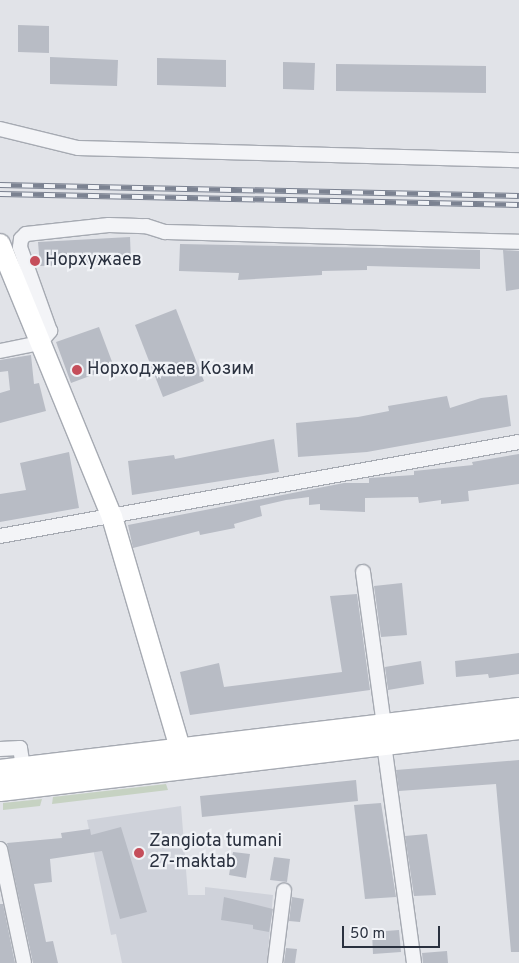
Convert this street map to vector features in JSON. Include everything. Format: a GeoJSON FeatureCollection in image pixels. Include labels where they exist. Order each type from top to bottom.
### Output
{"type":"FeatureCollection","features":[{"type":"Feature","properties":{"kind":"main road"},"geometry":{"type":"LineString","coordinates":[[0,244],[112,517],[184,760]]}},
{"type":"Feature","properties":{"kind":"main road"},"geometry":{"type":"LineString","coordinates":[[0,790],[184,760],[384,734],[519,709]]}},
{"type":"Feature","properties":{"kind":"main road"},"geometry":{"type":"LineString","coordinates":[[384,734],[519,728]]}},
{"type":"Feature","properties":{"kind":"main road"},"geometry":{"type":"LineString","coordinates":[[0,771],[22,768],[184,760]]}},
{"type":"Feature","properties":{"kind":"street"},"geometry":{"type":"LineString","coordinates":[[0,129],[78,148],[519,160]]}},
{"type":"Feature","properties":{"kind":"street"},"geometry":{"type":"LineString","coordinates":[[0,350],[40,343],[50,327],[20,247],[21,239],[26,234],[109,225],[146,226],[165,232],[519,242]]}},
{"type":"Feature","properties":{"kind":"street"},"geometry":{"type":"LineString","coordinates":[[0,536],[519,442]]}},
{"type":"Feature","properties":{"kind":"street"},"geometry":{"type":"LineString","coordinates":[[363,572],[414,963]]}},
{"type":"Feature","properties":{"kind":"street"},"geometry":{"type":"LineString","coordinates":[[0,749],[20,748],[22,768]]}},
{"type":"Feature","properties":{"kind":"street"},"geometry":{"type":"LineString","coordinates":[[0,849],[24,963]]}},
{"type":"Feature","properties":{"kind":"street"},"geometry":{"type":"LineString","coordinates":[[275,963],[284,891]]}},
{"type":"Feature","properties":{"kind":"shaded area","name":"Zangiota tumani 27-maktab"},"geometry":{"type":"Polygon","coordinates":[[[181,806],[188,895],[205,895],[205,887],[273,895],[267,963],[122,963],[116,934],[111,935],[87,820],[181,806]]]}},
{"type":"Feature","properties":{"kind":"green space"},"geometry":{"type":"Polygon","coordinates":[[[166,784],[168,790],[52,804],[53,797],[166,784]]]}},
{"type":"Feature","properties":{"kind":"green space"},"geometry":{"type":"Polygon","coordinates":[[[42,799],[40,806],[3,810],[3,803],[42,799]]]}},
{"type":"Feature","properties":{"kind":"building"},"geometry":{"type":"Polygon","coordinates":[[[18,25],[49,26],[49,53],[18,52],[18,25]]]}},
{"type":"Feature","properties":{"kind":"building"},"geometry":{"type":"Polygon","coordinates":[[[50,57],[118,60],[117,86],[50,84],[50,57]]]}},
{"type":"Feature","properties":{"kind":"building"},"geometry":{"type":"Polygon","coordinates":[[[157,58],[226,60],[226,87],[157,85],[157,58]]]}},
{"type":"Feature","properties":{"kind":"building"},"geometry":{"type":"Polygon","coordinates":[[[283,62],[315,63],[314,90],[283,89],[283,62]]]}},
{"type":"Feature","properties":{"kind":"building"},"geometry":{"type":"Polygon","coordinates":[[[336,64],[486,66],[486,93],[336,91],[336,64]]]}},
{"type":"Feature","properties":{"kind":"building"},"geometry":{"type":"Polygon","coordinates":[[[130,237],[131,263],[40,266],[38,242],[130,237]]]}},
{"type":"Feature","properties":{"kind":"building"},"geometry":{"type":"Polygon","coordinates":[[[180,244],[480,250],[480,269],[367,266],[367,270],[322,271],[322,275],[238,280],[239,273],[179,271],[180,244]]]}},
{"type":"Feature","properties":{"kind":"building"},"geometry":{"type":"Polygon","coordinates":[[[503,250],[519,251],[519,289],[506,291],[503,250]]]}},
{"type":"Feature","properties":{"kind":"building"},"geometry":{"type":"Polygon","coordinates":[[[176,309],[204,381],[163,397],[135,325],[176,309]]]}},
{"type":"Feature","properties":{"kind":"building"},"geometry":{"type":"Polygon","coordinates":[[[99,327],[114,367],[71,383],[56,342],[99,327]]]}},
{"type":"Feature","properties":{"kind":"building"},"geometry":{"type":"Polygon","coordinates":[[[31,355],[34,384],[39,383],[46,411],[0,423],[0,393],[10,390],[8,371],[0,372],[0,360],[31,355]]]}},
{"type":"Feature","properties":{"kind":"building"},"geometry":{"type":"Polygon","coordinates":[[[507,395],[511,426],[367,452],[298,457],[296,423],[358,417],[389,411],[388,406],[447,396],[450,408],[481,398],[507,395]]]}},
{"type":"Feature","properties":{"kind":"building"},"geometry":{"type":"Polygon","coordinates":[[[274,439],[279,472],[132,495],[128,461],[174,455],[175,459],[274,439]]]}},
{"type":"Feature","properties":{"kind":"building"},"geometry":{"type":"Polygon","coordinates":[[[69,452],[79,508],[0,522],[0,494],[26,490],[20,463],[69,452]]]}},
{"type":"Feature","properties":{"kind":"building"},"geometry":{"type":"Polygon","coordinates":[[[519,454],[519,484],[468,491],[469,501],[441,504],[441,500],[419,503],[418,497],[365,498],[365,512],[320,510],[320,504],[309,505],[309,497],[286,500],[260,506],[262,516],[234,524],[235,528],[200,535],[199,531],[133,548],[128,525],[344,483],[369,483],[369,478],[414,475],[414,471],[473,465],[472,462],[519,454]]]}},
{"type":"Feature","properties":{"kind":"building"},"geometry":{"type":"Polygon","coordinates":[[[402,583],[407,635],[381,637],[374,586],[402,583]]]}},
{"type":"Feature","properties":{"kind":"building"},"geometry":{"type":"Polygon","coordinates":[[[357,594],[370,690],[190,715],[180,672],[219,663],[224,687],[342,672],[330,596],[357,594]]]}},
{"type":"Feature","properties":{"kind":"building"},"geometry":{"type":"Polygon","coordinates":[[[519,653],[519,674],[489,678],[488,674],[456,677],[455,661],[519,653]]]}},
{"type":"Feature","properties":{"kind":"building"},"geometry":{"type":"Polygon","coordinates":[[[421,661],[424,684],[388,690],[385,667],[421,661]]]}},
{"type":"Feature","properties":{"kind":"building"},"geometry":{"type":"Polygon","coordinates":[[[519,760],[519,952],[511,952],[496,784],[399,791],[396,770],[519,760]]]}},
{"type":"Feature","properties":{"kind":"building"},"geometry":{"type":"Polygon","coordinates":[[[356,780],[358,801],[202,817],[200,796],[356,780]]]}},
{"type":"Feature","properties":{"kind":"building"},"geometry":{"type":"Polygon","coordinates":[[[381,803],[396,897],[365,899],[354,805],[381,803]]]}},
{"type":"Feature","properties":{"kind":"building"},"geometry":{"type":"Polygon","coordinates":[[[121,827],[147,912],[120,919],[102,851],[50,859],[52,882],[34,884],[46,942],[53,941],[58,963],[33,963],[7,843],[62,838],[61,833],[90,829],[91,835],[121,827]]]}},
{"type":"Feature","properties":{"kind":"building"},"geometry":{"type":"Polygon","coordinates":[[[427,834],[436,895],[414,896],[405,836],[427,834]]]}},
{"type":"Feature","properties":{"kind":"building"},"geometry":{"type":"Polygon","coordinates":[[[233,852],[250,854],[246,878],[229,875],[233,852]]]}},
{"type":"Feature","properties":{"kind":"building"},"geometry":{"type":"Polygon","coordinates":[[[274,857],[290,859],[287,882],[270,880],[274,857]]]}},
{"type":"Feature","properties":{"kind":"building"},"geometry":{"type":"Polygon","coordinates":[[[224,897],[273,909],[269,932],[253,929],[253,925],[221,920],[224,897]]]}},
{"type":"Feature","properties":{"kind":"building"},"geometry":{"type":"Polygon","coordinates":[[[292,897],[304,899],[300,922],[289,921],[292,897]]]}},
{"type":"Feature","properties":{"kind":"building"},"geometry":{"type":"Polygon","coordinates":[[[0,904],[3,904],[15,963],[0,963],[0,904]]]}},
{"type":"Feature","properties":{"kind":"building"},"geometry":{"type":"Polygon","coordinates":[[[399,930],[401,952],[373,954],[372,932],[399,930]]]}},
{"type":"Feature","properties":{"kind":"building"},"geometry":{"type":"Polygon","coordinates":[[[286,948],[297,949],[295,963],[284,963],[286,948]]]}},
{"type":"Feature","properties":{"kind":"building"},"geometry":{"type":"Polygon","coordinates":[[[447,951],[448,963],[423,963],[422,953],[447,951]]]}},
{"type":"Feature","properties":{"kind":"railway"},"geometry":{"type":"LineString","coordinates":[[0,185],[519,196]]}},
{"type":"Feature","properties":{"kind":"railway"},"geometry":{"type":"LineString","coordinates":[[0,194],[519,205]]}},
{"type":"Feature","properties":{"kind":"place","name":"Норхужаев"},"geometry":{"type":"Point","coordinates":[35,261]}},
{"type":"Feature","properties":{"kind":"place","name":"Норходжаев Козим"},"geometry":{"type":"Point","coordinates":[77,370]}},
{"type":"Feature","properties":{"kind":"place","name":"Zangiota tumani 27-maktab"},"geometry":{"type":"Point","coordinates":[139,853]}}]}
